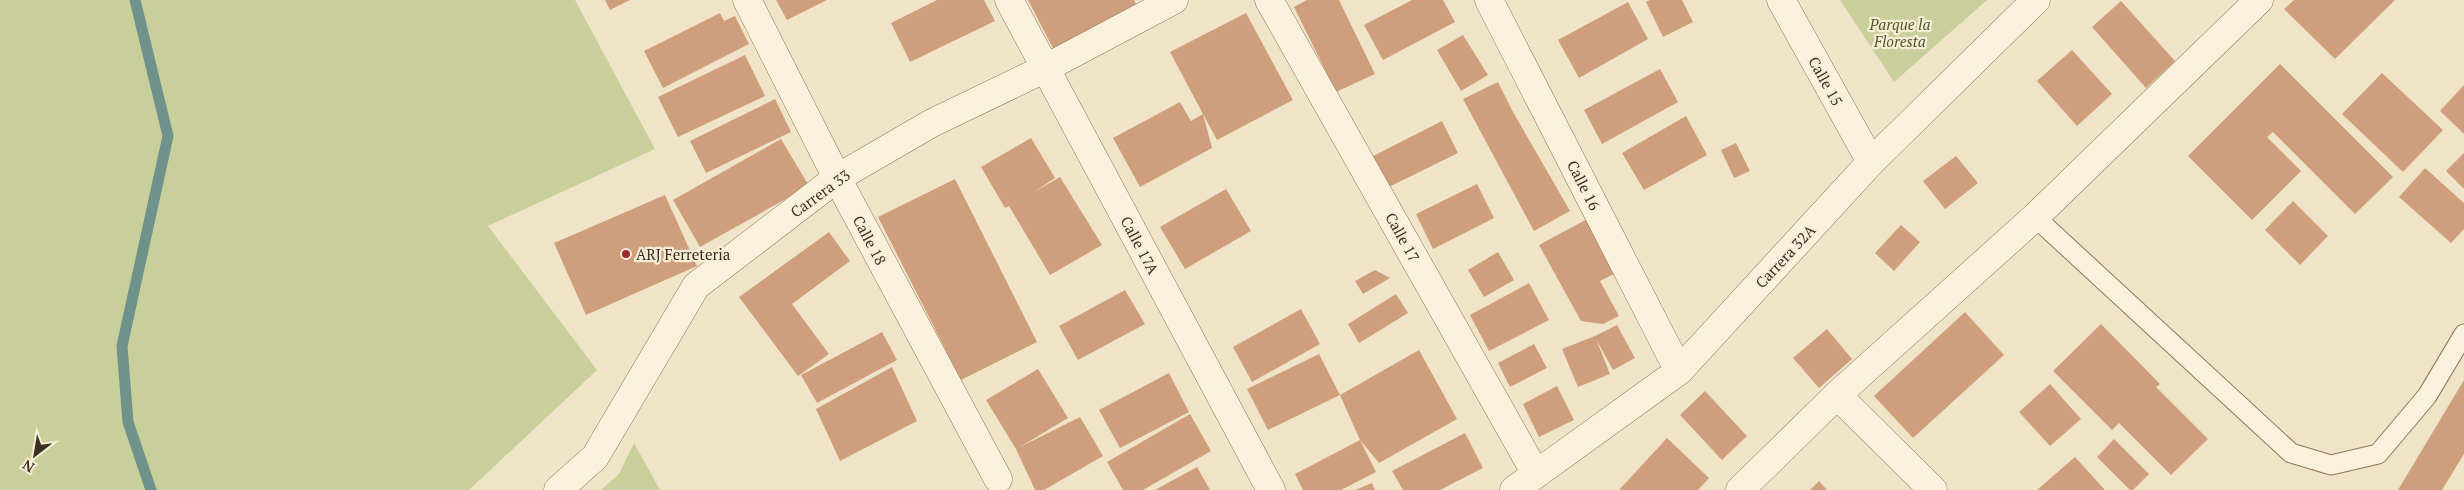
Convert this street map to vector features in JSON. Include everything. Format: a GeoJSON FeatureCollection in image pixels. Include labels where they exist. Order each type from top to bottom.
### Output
{"type":"FeatureCollection","features":[{"type":"Feature","properties":{"kind":"street","name":"Calle 18"},"geometry":{"type":"LineString","coordinates":[[747,0],[837,178],[998,479]]}},
{"type":"Feature","properties":{"kind":"street","name":"Calle 17A"},"geometry":{"type":"LineString","coordinates":[[1009,0],[1044,69],[1271,490]]}},
{"type":"Feature","properties":{"kind":"street","name":"Carrera 33"},"geometry":{"type":"LineString","coordinates":[[558,490],[595,457],[696,286],[837,178],[932,123],[1044,69],[1174,0]]}},
{"type":"Feature","properties":{"kind":"street","name":"Calle 17"},"geometry":{"type":"LineString","coordinates":[[1270,0],[1536,474]]}},
{"type":"Feature","properties":{"kind":"street","name":"Calle 16"},"geometry":{"type":"LineString","coordinates":[[1489,0],[1679,371]]}},
{"type":"Feature","properties":{"kind":"street","name":"Calle 15"},"geometry":{"type":"LineString","coordinates":[[1781,0],[1872,162]]}},
{"type":"Feature","properties":{"kind":"street","name":"Carrera 32A"},"geometry":{"type":"LineString","coordinates":[[1514,490],[1679,371],[1872,162],[2036,0]]}},
{"type":"Feature","properties":{"kind":"street"},"geometry":{"type":"LineString","coordinates":[[1740,490],[1837,395],[2036,217],[2259,0]]}},
{"type":"Feature","properties":{"kind":"street"},"geometry":{"type":"LineString","coordinates":[[1837,395],[1933,490]]}},
{"type":"Feature","properties":{"kind":"lane"},"geometry":{"type":"LineString","coordinates":[[2036,217],[2291,453],[2330,465],[2378,454],[2427,396],[2464,334]]}},
{"type":"Feature","properties":{"kind":"green space"},"geometry":{"type":"Polygon","coordinates":[[[0,0],[575,0],[655,149],[488,226],[597,370],[469,490],[0,490],[0,0]]]}},
{"type":"Feature","properties":{"kind":"green space","name":"Parque la Floresta"},"geometry":{"type":"Polygon","coordinates":[[[1840,0],[1987,0],[1894,82],[1840,0]]]}},
{"type":"Feature","properties":{"kind":"green space"},"geometry":{"type":"Polygon","coordinates":[[[634,443],[660,490],[601,490],[619,474],[634,443]]]}},
{"type":"Feature","properties":{"kind":"building"},"geometry":{"type":"Polygon","coordinates":[[[605,0],[630,0],[610,10],[605,0]]]}},
{"type":"Feature","properties":{"kind":"building"},"geometry":{"type":"Polygon","coordinates":[[[776,0],[827,0],[787,20],[776,0]]]}},
{"type":"Feature","properties":{"kind":"building"},"geometry":{"type":"Polygon","coordinates":[[[937,0],[984,0],[995,21],[910,62],[891,23],[937,0]]]}},
{"type":"Feature","properties":{"kind":"building"},"geometry":{"type":"Polygon","coordinates":[[[1028,0],[1134,0],[1140,11],[1056,54],[1028,0]]]}},
{"type":"Feature","properties":{"kind":"building"},"geometry":{"type":"Polygon","coordinates":[[[1307,0],[1339,0],[1375,74],[1336,92],[1294,7],[1307,0]]]}},
{"type":"Feature","properties":{"kind":"building"},"geometry":{"type":"Polygon","coordinates":[[[1412,0],[1443,0],[1455,22],[1383,60],[1364,25],[1412,0]]]}},
{"type":"Feature","properties":{"kind":"building"},"geometry":{"type":"Polygon","coordinates":[[[1650,0],[1682,0],[1693,22],[1663,37],[1646,2],[1650,0]]]}},
{"type":"Feature","properties":{"kind":"building"},"geometry":{"type":"Polygon","coordinates":[[[2294,0],[2395,0],[2335,59],[2284,9],[2294,0]]]}},
{"type":"Feature","properties":{"kind":"building"},"geometry":{"type":"Polygon","coordinates":[[[2121,1],[2175,61],[2146,88],[2092,27],[2121,1]]]}},
{"type":"Feature","properties":{"kind":"building"},"geometry":{"type":"Polygon","coordinates":[[[1628,2],[1648,39],[1579,78],[1558,40],[1628,2]]]}},
{"type":"Feature","properties":{"kind":"building"},"geometry":{"type":"Polygon","coordinates":[[[720,13],[724,21],[735,16],[749,44],[663,88],[644,51],[720,13]]]}},
{"type":"Feature","properties":{"kind":"building"},"geometry":{"type":"Polygon","coordinates":[[[1246,13],[1293,100],[1217,140],[1170,52],[1246,13]]]}},
{"type":"Feature","properties":{"kind":"building"},"geometry":{"type":"Polygon","coordinates":[[[1463,35],[1488,75],[1461,91],[1437,50],[1463,35]]]}},
{"type":"Feature","properties":{"kind":"building"},"geometry":{"type":"Polygon","coordinates":[[[2072,50],[2112,94],[2077,126],[2037,81],[2072,50]]]}},
{"type":"Feature","properties":{"kind":"building"},"geometry":{"type":"Polygon","coordinates":[[[745,55],[765,96],[678,137],[658,97],[745,55]]]}},
{"type":"Feature","properties":{"kind":"building"},"geometry":{"type":"Polygon","coordinates":[[[2280,64],[2393,177],[2355,214],[2273,132],[2267,137],[2301,171],[2252,220],[2188,156],[2280,64]]]}},
{"type":"Feature","properties":{"kind":"building"},"geometry":{"type":"Polygon","coordinates":[[[1660,69],[1678,102],[1602,144],[1584,110],[1660,69]]]}},
{"type":"Feature","properties":{"kind":"building"},"geometry":{"type":"Polygon","coordinates":[[[2382,73],[2443,130],[2403,172],[2342,114],[2382,73]]]}},
{"type":"Feature","properties":{"kind":"building"},"geometry":{"type":"Polygon","coordinates":[[[1498,82],[1513,112],[1570,211],[1534,231],[1463,99],[1498,82]]]}},
{"type":"Feature","properties":{"kind":"building"},"geometry":{"type":"Polygon","coordinates":[[[2464,85],[2464,134],[2440,111],[2464,85]]]}},
{"type":"Feature","properties":{"kind":"building"},"geometry":{"type":"Polygon","coordinates":[[[775,99],[791,132],[706,173],[690,141],[775,99]]]}},
{"type":"Feature","properties":{"kind":"building"},"geometry":{"type":"Polygon","coordinates":[[[1180,102],[1191,121],[1203,114],[1212,148],[1140,187],[1113,138],[1180,102]]]}},
{"type":"Feature","properties":{"kind":"building"},"geometry":{"type":"Polygon","coordinates":[[[1686,116],[1707,155],[1644,190],[1622,153],[1686,116]]]}},
{"type":"Feature","properties":{"kind":"building"},"geometry":{"type":"Polygon","coordinates":[[[1442,121],[1458,153],[1389,187],[1373,156],[1442,121]]]}},
{"type":"Feature","properties":{"kind":"building"},"geometry":{"type":"Polygon","coordinates":[[[1031,138],[1055,178],[1034,192],[1060,177],[1102,245],[1050,275],[1009,206],[1005,208],[981,167],[1031,138]]]}},
{"type":"Feature","properties":{"kind":"building"},"geometry":{"type":"Polygon","coordinates":[[[781,139],[809,186],[700,247],[673,200],[781,139]]]}},
{"type":"Feature","properties":{"kind":"building"},"geometry":{"type":"Polygon","coordinates":[[[1736,143],[1750,171],[1734,178],[1721,150],[1736,143]]]}},
{"type":"Feature","properties":{"kind":"building"},"geometry":{"type":"Polygon","coordinates":[[[2464,153],[2464,189],[2446,171],[2464,153]]]}},
{"type":"Feature","properties":{"kind":"building"},"geometry":{"type":"Polygon","coordinates":[[[1956,156],[1978,183],[1945,209],[1923,181],[1956,156]]]}},
{"type":"Feature","properties":{"kind":"building"},"geometry":{"type":"Polygon","coordinates":[[[2425,168],[2464,203],[2464,229],[2451,243],[2399,197],[2425,168]]]}},
{"type":"Feature","properties":{"kind":"building"},"geometry":{"type":"Polygon","coordinates":[[[955,179],[1037,342],[961,380],[878,217],[955,179]]]}},
{"type":"Feature","properties":{"kind":"building"},"geometry":{"type":"Polygon","coordinates":[[[1477,184],[1494,218],[1433,249],[1416,214],[1477,184]]]}},
{"type":"Feature","properties":{"kind":"building"},"geometry":{"type":"Polygon","coordinates":[[[1226,189],[1251,231],[1185,269],[1160,227],[1226,189]]]}},
{"type":"Feature","properties":{"kind":"building","name":"ARJ Ferreteria"},"geometry":{"type":"Polygon","coordinates":[[[665,195],[697,266],[586,315],[554,243],[665,195]]]}},
{"type":"Feature","properties":{"kind":"building"},"geometry":{"type":"Polygon","coordinates":[[[2293,201],[2328,236],[2300,265],[2265,230],[2293,201]]]}},
{"type":"Feature","properties":{"kind":"building"},"geometry":{"type":"Polygon","coordinates":[[[1589,218],[1618,272],[1600,281],[1619,316],[1603,324],[1581,321],[1539,245],[1589,218]]]}},
{"type":"Feature","properties":{"kind":"building"},"geometry":{"type":"Polygon","coordinates":[[[1901,225],[1920,242],[1894,271],[1875,253],[1901,225]]]}},
{"type":"Feature","properties":{"kind":"building"},"geometry":{"type":"Polygon","coordinates":[[[829,232],[850,261],[792,304],[829,354],[798,376],[739,297],[829,232]]]}},
{"type":"Feature","properties":{"kind":"building"},"geometry":{"type":"Polygon","coordinates":[[[1498,252],[1514,280],[1484,297],[1468,270],[1498,252]]]}},
{"type":"Feature","properties":{"kind":"building"},"geometry":{"type":"Polygon","coordinates":[[[1375,270],[1390,278],[1363,294],[1355,281],[1375,270]]]}},
{"type":"Feature","properties":{"kind":"building"},"geometry":{"type":"Polygon","coordinates":[[[1529,283],[1549,320],[1489,351],[1470,315],[1529,283]]]}},
{"type":"Feature","properties":{"kind":"building"},"geometry":{"type":"Polygon","coordinates":[[[1125,290],[1145,324],[1078,360],[1059,326],[1125,290]]]}},
{"type":"Feature","properties":{"kind":"building"},"geometry":{"type":"Polygon","coordinates":[[[1396,294],[1408,313],[1359,343],[1348,324],[1396,294]]]}},
{"type":"Feature","properties":{"kind":"building"},"geometry":{"type":"Polygon","coordinates":[[[1301,309],[1320,344],[1252,382],[1233,347],[1301,309]]]}},
{"type":"Feature","properties":{"kind":"building"},"geometry":{"type":"Polygon","coordinates":[[[1965,312],[2004,355],[1913,438],[1874,396],[1965,312]]]}},
{"type":"Feature","properties":{"kind":"building"},"geometry":{"type":"Polygon","coordinates":[[[2101,324],[2160,384],[2156,387],[2208,439],[2171,475],[2119,423],[2112,430],[2053,371],[2101,324]]]}},
{"type":"Feature","properties":{"kind":"building"},"geometry":{"type":"Polygon","coordinates":[[[1617,325],[1635,358],[1613,370],[1596,339],[1610,374],[1578,387],[1562,349],[1617,325]]]}},
{"type":"Feature","properties":{"kind":"building"},"geometry":{"type":"Polygon","coordinates":[[[1827,329],[1852,359],[1819,388],[1793,358],[1827,329]]]}},
{"type":"Feature","properties":{"kind":"building"},"geometry":{"type":"Polygon","coordinates":[[[882,332],[897,360],[817,403],[801,375],[882,332]]]}},
{"type":"Feature","properties":{"kind":"building"},"geometry":{"type":"Polygon","coordinates":[[[1534,344],[1547,368],[1510,387],[1498,363],[1534,344]]]}},
{"type":"Feature","properties":{"kind":"building"},"geometry":{"type":"Polygon","coordinates":[[[1419,350],[1457,419],[1379,463],[1360,440],[1340,395],[1419,350]]]}},
{"type":"Feature","properties":{"kind":"building"},"geometry":{"type":"Polygon","coordinates":[[[1319,354],[1340,395],[1268,430],[1247,389],[1319,354]]]}},
{"type":"Feature","properties":{"kind":"building"},"geometry":{"type":"Polygon","coordinates":[[[892,367],[917,421],[840,461],[816,409],[892,367]]]}},
{"type":"Feature","properties":{"kind":"building"},"geometry":{"type":"Polygon","coordinates":[[[1038,369],[1068,418],[1020,447],[1080,417],[1103,456],[1044,490],[1035,490],[1016,449],[986,400],[1038,369]]]}},
{"type":"Feature","properties":{"kind":"building"},"geometry":{"type":"Polygon","coordinates":[[[1169,373],[1189,412],[1120,448],[1099,410],[1169,373]]]}},
{"type":"Feature","properties":{"kind":"building"},"geometry":{"type":"Polygon","coordinates":[[[2464,380],[2464,454],[2442,490],[2398,490],[2464,380]]]}},
{"type":"Feature","properties":{"kind":"building"},"geometry":{"type":"Polygon","coordinates":[[[2050,384],[2081,419],[2050,446],[2019,412],[2050,384]]]}},
{"type":"Feature","properties":{"kind":"building"},"geometry":{"type":"Polygon","coordinates":[[[1557,386],[1574,420],[1539,437],[1523,404],[1557,386]]]}},
{"type":"Feature","properties":{"kind":"building"},"geometry":{"type":"Polygon","coordinates":[[[1705,391],[1747,436],[1722,460],[1680,415],[1705,391]]]}},
{"type":"Feature","properties":{"kind":"building"},"geometry":{"type":"Polygon","coordinates":[[[1190,414],[1211,451],[1143,490],[1123,490],[1107,462],[1190,414]]]}},
{"type":"Feature","properties":{"kind":"building"},"geometry":{"type":"Polygon","coordinates":[[[1465,433],[1483,468],[1440,490],[1403,490],[1392,471],[1465,433]]]}},
{"type":"Feature","properties":{"kind":"building"},"geometry":{"type":"Polygon","coordinates":[[[1667,438],[1709,478],[1698,490],[1619,490],[1667,438]]]}},
{"type":"Feature","properties":{"kind":"building"},"geometry":{"type":"Polygon","coordinates":[[[2114,439],[2149,474],[2133,490],[2130,490],[2097,457],[2114,439]]]}},
{"type":"Feature","properties":{"kind":"building"},"geometry":{"type":"Polygon","coordinates":[[[1360,440],[1376,472],[1341,490],[1303,490],[1295,474],[1360,440]]]}},
{"type":"Feature","properties":{"kind":"building"},"geometry":{"type":"Polygon","coordinates":[[[2075,457],[2105,490],[2037,490],[2075,457]]]}},
{"type":"Feature","properties":{"kind":"building"},"geometry":{"type":"Polygon","coordinates":[[[1197,467],[1210,490],[1155,490],[1197,467]]]}},
{"type":"Feature","properties":{"kind":"building"},"geometry":{"type":"Polygon","coordinates":[[[1819,481],[1827,490],[1810,490],[1819,481]]]}},
{"type":"Feature","properties":{"kind":"building"},"geometry":{"type":"Polygon","coordinates":[[[1372,483],[1375,490],[1355,490],[1372,483]]]}},
{"type":"Feature","properties":{"kind":"waterway"},"geometry":{"type":"LineString","coordinates":[[135,0],[168,136],[122,346],[128,422],[151,490]]}},
{"type":"Feature","properties":{"kind":"place","name":"ARJ Ferreteria"},"geometry":{"type":"Point","coordinates":[626,254]}}]}
